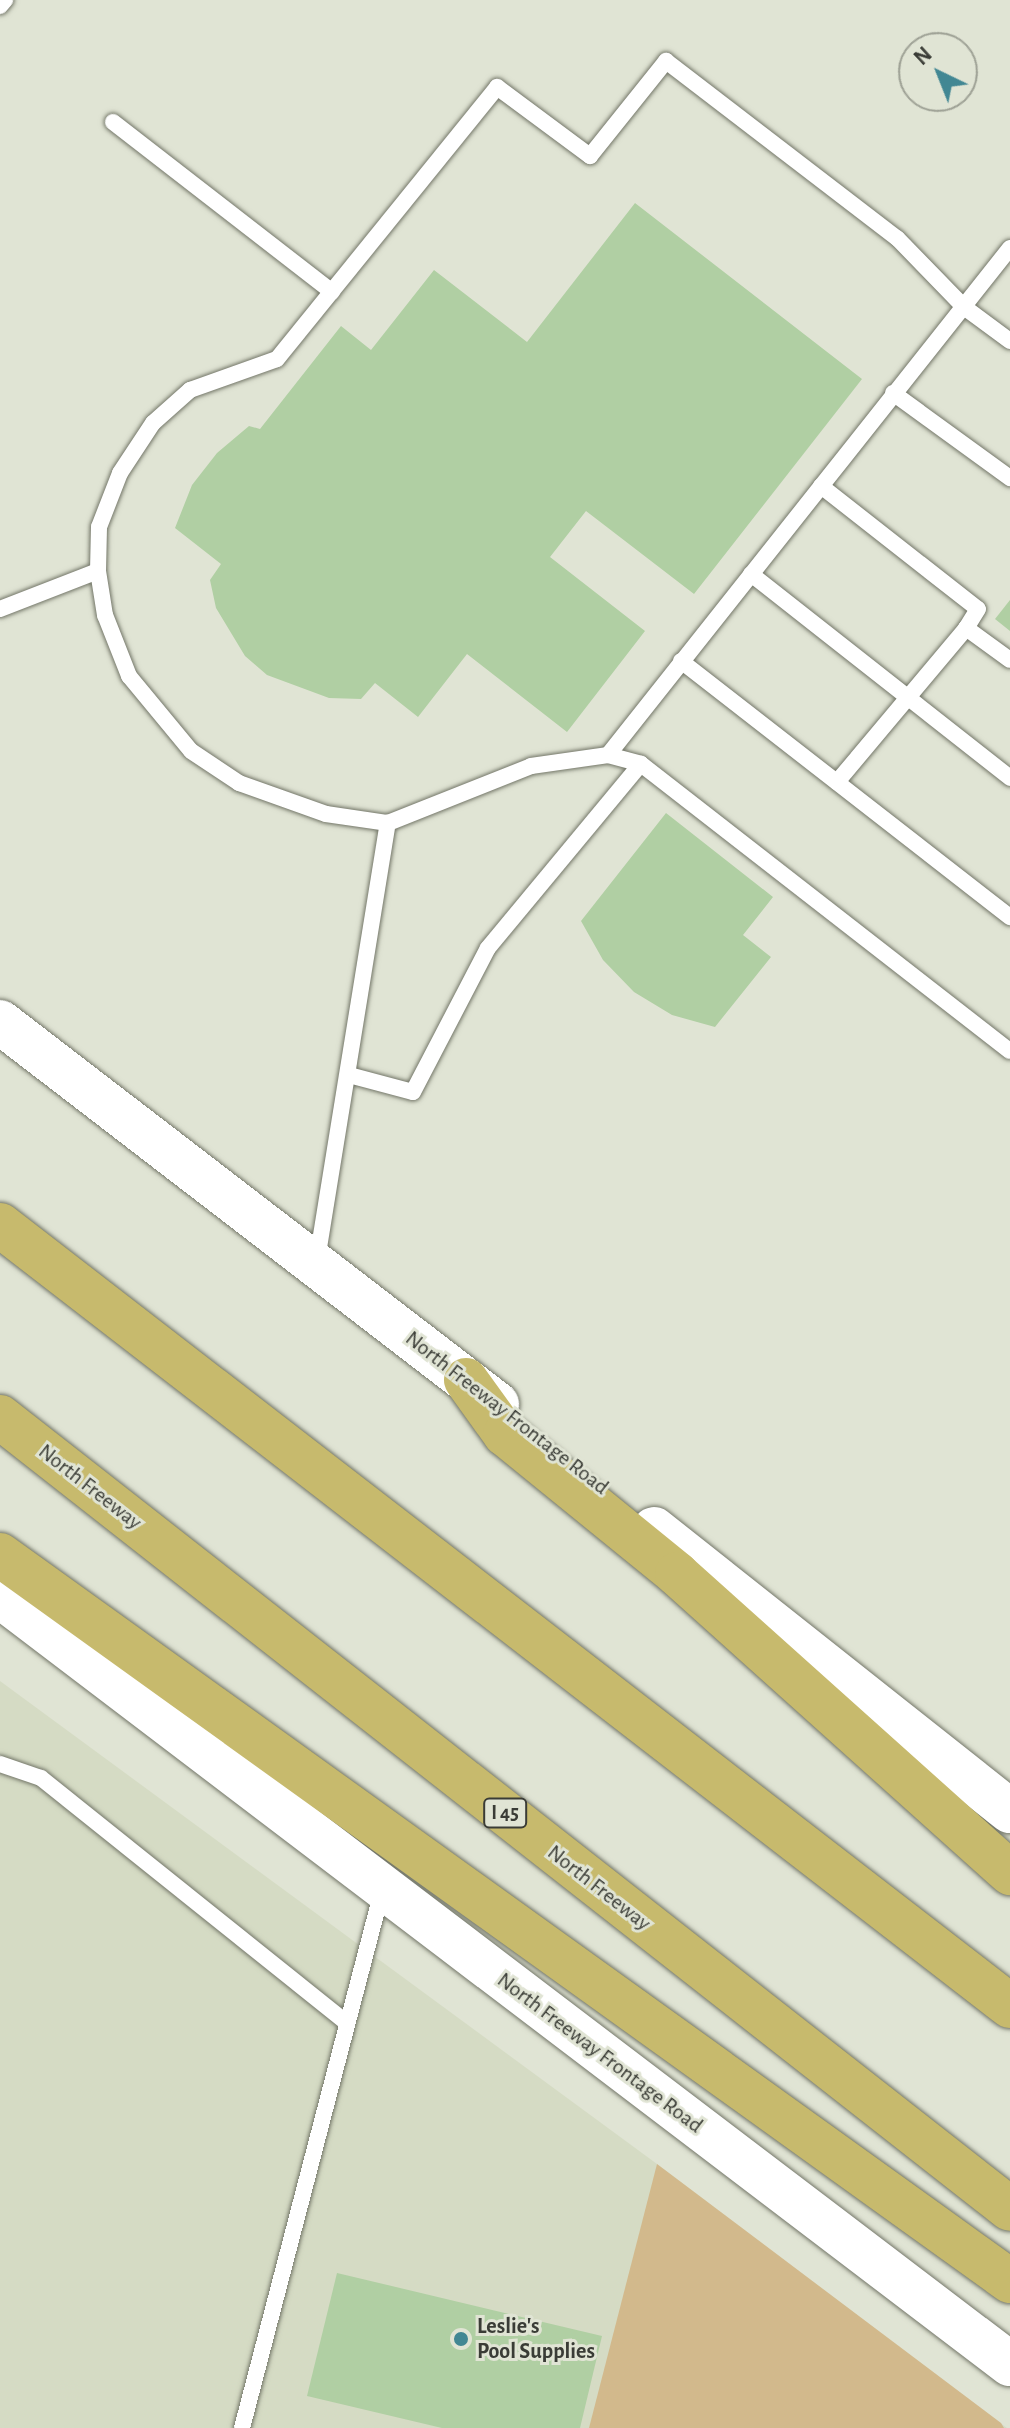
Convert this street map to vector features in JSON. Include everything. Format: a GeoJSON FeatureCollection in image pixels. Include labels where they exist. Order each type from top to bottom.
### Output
{"type":"FeatureCollection","features":[{"type":"Feature","properties":{"kind":"highway"},"geometry":{"type":"LineString","coordinates":[[0,1225],[1010,2006]]}},
{"type":"Feature","properties":{"kind":"highway"},"geometry":{"type":"LineString","coordinates":[[466,1380],[505,1434],[677,1574],[1010,1873]]}},
{"type":"Feature","properties":{"kind":"highway","name":"North Freeway"},"geometry":{"type":"LineString","coordinates":[[0,1417],[1010,2209]]}},
{"type":"Feature","properties":{"kind":"highway"},"geometry":{"type":"LineString","coordinates":[[0,1555],[1010,2281]]}},
{"type":"Feature","properties":{"kind":"main road","name":"North Freeway Frontage Road"},"geometry":{"type":"LineString","coordinates":[[0,1022],[265,1231],[317,1261],[1010,1811]]}},
{"type":"Feature","properties":{"kind":"main road","name":"North Freeway Frontage Road"},"geometry":{"type":"LineString","coordinates":[[0,1596],[1010,2364]]}},
{"type":"Feature","properties":{"kind":"lane"},"geometry":{"type":"LineString","coordinates":[[0,6],[5,0]]}},
{"type":"Feature","properties":{"kind":"lane"},"geometry":{"type":"LineString","coordinates":[[1010,341],[964,307],[897,238],[666,61],[590,156],[497,87],[277,359],[190,390],[153,423],[120,473],[99,527],[98,571],[105,615],[129,676],[191,751],[268,793],[326,814],[388,823],[531,766],[608,755],[641,764],[1010,1051]]}},
{"type":"Feature","properties":{"kind":"lane"},"geometry":{"type":"LineString","coordinates":[[113,122],[332,292]]}},
{"type":"Feature","properties":{"kind":"lane"},"geometry":{"type":"LineString","coordinates":[[608,755],[1010,248]]}},
{"type":"Feature","properties":{"kind":"lane"},"geometry":{"type":"LineString","coordinates":[[893,393],[1010,478]]}},
{"type":"Feature","properties":{"kind":"lane"},"geometry":{"type":"LineString","coordinates":[[821,486],[978,609],[910,699],[837,782]]}},
{"type":"Feature","properties":{"kind":"lane"},"geometry":{"type":"LineString","coordinates":[[0,609],[98,571]]}},
{"type":"Feature","properties":{"kind":"lane"},"geometry":{"type":"LineString","coordinates":[[751,574],[1010,778]]}},
{"type":"Feature","properties":{"kind":"lane"},"geometry":{"type":"LineString","coordinates":[[966,628],[1010,660]]}},
{"type":"Feature","properties":{"kind":"lane"},"geometry":{"type":"LineString","coordinates":[[681,661],[1010,917]]}},
{"type":"Feature","properties":{"kind":"lane"},"geometry":{"type":"LineString","coordinates":[[349,1075],[413,1092],[488,948],[641,764]]}},
{"type":"Feature","properties":{"kind":"lane"},"geometry":{"type":"LineString","coordinates":[[317,1261],[388,823]]}},
{"type":"Feature","properties":{"kind":"lane"},"geometry":{"type":"LineString","coordinates":[[0,1764],[41,1778],[347,2023]]}},
{"type":"Feature","properties":{"kind":"lane"},"geometry":{"type":"LineString","coordinates":[[242,2428],[383,1888]]}},
{"type":"Feature","properties":{"kind":"shaded area"},"geometry":{"type":"Polygon","coordinates":[[[0,1681],[657,2164],[1007,2428],[0,2428],[0,1681]]]}},
{"type":"Feature","properties":{"kind":"shaded area"},"geometry":{"type":"Polygon","coordinates":[[[657,2164],[1001,2423],[1004,2428],[589,2428],[657,2164]]]}},
{"type":"Feature","properties":{"kind":"building"},"geometry":{"type":"Polygon","coordinates":[[[635,203],[862,379],[694,594],[586,511],[550,557],[645,631],[567,732],[467,654],[418,717],[375,683],[361,699],[329,698],[267,675],[245,656],[216,608],[210,580],[221,564],[175,528],[192,485],[217,453],[249,426],[260,429],[341,326],[371,350],[434,270],[527,342],[635,203]]]}},
{"type":"Feature","properties":{"kind":"building"},"geometry":{"type":"Polygon","coordinates":[[[1010,600],[1010,631],[995,619],[1010,600]]]}},
{"type":"Feature","properties":{"kind":"building"},"geometry":{"type":"Polygon","coordinates":[[[666,813],[773,897],[743,935],[771,957],[715,1027],[672,1015],[634,992],[603,960],[581,921],[666,813]]]}},
{"type":"Feature","properties":{"kind":"building"},"geometry":{"type":"Polygon","coordinates":[[[337,2273],[602,2336],[580,2428],[442,2428],[307,2396],[337,2273]]]}},
{"type":"Feature","properties":{"kind":"place","name":"Leslie's Pool Supplies"},"geometry":{"type":"Point","coordinates":[461,2339]}}]}
